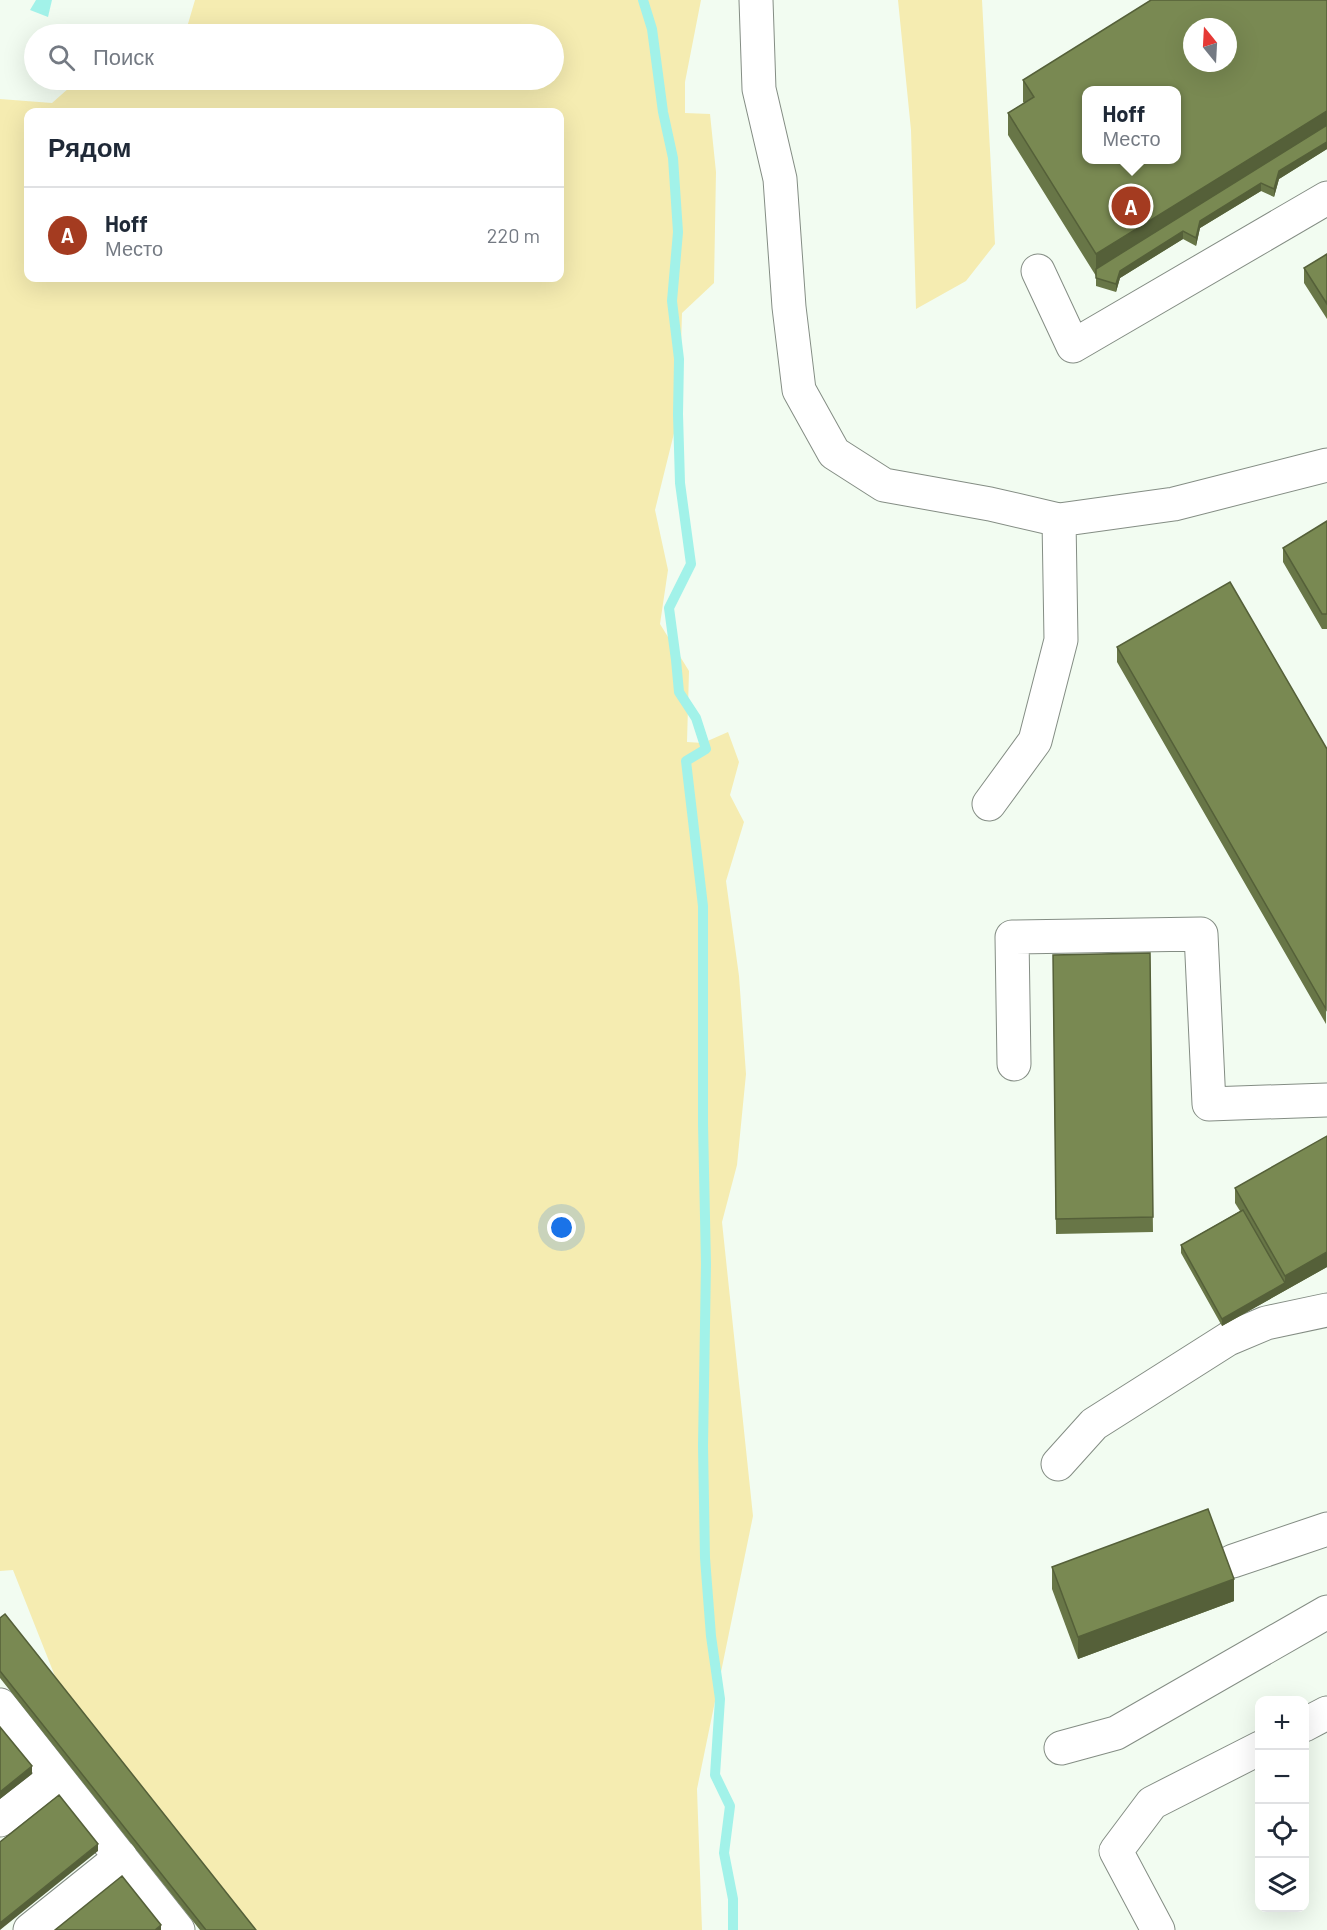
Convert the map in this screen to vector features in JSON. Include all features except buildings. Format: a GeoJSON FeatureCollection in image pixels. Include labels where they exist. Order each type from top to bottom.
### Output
{"type":"FeatureCollection","features":[{"type":"Feature","properties":{"kind":"lane"},"geometry":{"type":"LineString","coordinates":[[756,0],[759,89],[780,178],[789,307],[799,390],[834,453],[884,485],[990,504],[1059,520],[1174,504],[1327,465]]}},
{"type":"Feature","properties":{"kind":"lane"},"geometry":{"type":"LineString","coordinates":[[1038,271],[1073,346],[1327,198]]}},
{"type":"Feature","properties":{"kind":"lane"},"geometry":{"type":"LineString","coordinates":[[989,804],[1035,741],[1061,640],[1059,520]]}},
{"type":"Feature","properties":{"kind":"lane"},"geometry":{"type":"LineString","coordinates":[[1014,1064],[1012,937],[1201,934],[1209,1104],[1327,1100]]}},
{"type":"Feature","properties":{"kind":"lane"},"geometry":{"type":"LineString","coordinates":[[1058,1464],[1094,1424],[1228,1338],[1266,1323],[1327,1310]]}},
{"type":"Feature","properties":{"kind":"lane"},"geometry":{"type":"LineString","coordinates":[[1233,1561],[1327,1528]]}},
{"type":"Feature","properties":{"kind":"lane"},"geometry":{"type":"LineString","coordinates":[[1061,1748],[1116,1733],[1327,1612]]}},
{"type":"Feature","properties":{"kind":"lane"},"geometry":{"type":"LineString","coordinates":[[0,1705],[178,1930]]}},
{"type":"Feature","properties":{"kind":"lane"},"geometry":{"type":"LineString","coordinates":[[1309,1723],[1327,1713]]}},
{"type":"Feature","properties":{"kind":"lane"},"geometry":{"type":"LineString","coordinates":[[1158,1930],[1116,1851],[1152,1803],[1256,1750]]}},
{"type":"Feature","properties":{"kind":"lane"},"geometry":{"type":"LineString","coordinates":[[0,1820],[56,1776]]}},
{"type":"Feature","properties":{"kind":"lane"},"geometry":{"type":"LineString","coordinates":[[30,1930],[121,1857]]}},
{"type":"Feature","properties":{"kind":"shaded area"},"geometry":{"type":"Polygon","coordinates":[[[195,0],[701,0],[685,82],[685,113],[710,114],[716,172],[714,283],[682,313],[679,413],[655,510],[668,570],[660,624],[689,671],[687,742],[703,743],[728,732],[739,762],[730,795],[744,822],[726,881],[739,976],[746,1074],[737,1165],[722,1222],[753,1516],[697,1789],[702,1930],[250,1930],[62,1694],[13,1570],[0,1571],[0,99],[52,103],[67,90],[564,90],[564,24],[188,24],[195,0]]]}},
{"type":"Feature","properties":{"kind":"shaded area"},"geometry":{"type":"Polygon","coordinates":[[[898,0],[982,0],[995,244],[966,281],[916,309],[911,130],[898,0]]]}},
{"type":"Feature","properties":{"kind":"water"},"geometry":{"type":"Polygon","coordinates":[[[36,0],[52,0],[48,17],[30,10],[36,0]]]}},
{"type":"Feature","properties":{"kind":"waterway"},"geometry":{"type":"LineString","coordinates":[[643,0],[652,29],[663,112],[673,158],[678,232],[672,301],[679,359],[680,483],[691,564],[669,608],[679,692],[696,718],[706,749],[686,761],[703,906],[703,1124],[706,1264],[703,1446],[705,1558],[711,1636],[720,1699],[715,1775],[730,1806],[724,1853],[733,1899],[733,1930]]}},
{"type":"Feature","properties":{"kind":"place","name":"Hoff"},"geometry":{"type":"Point","coordinates":[1131,206]}}]}
